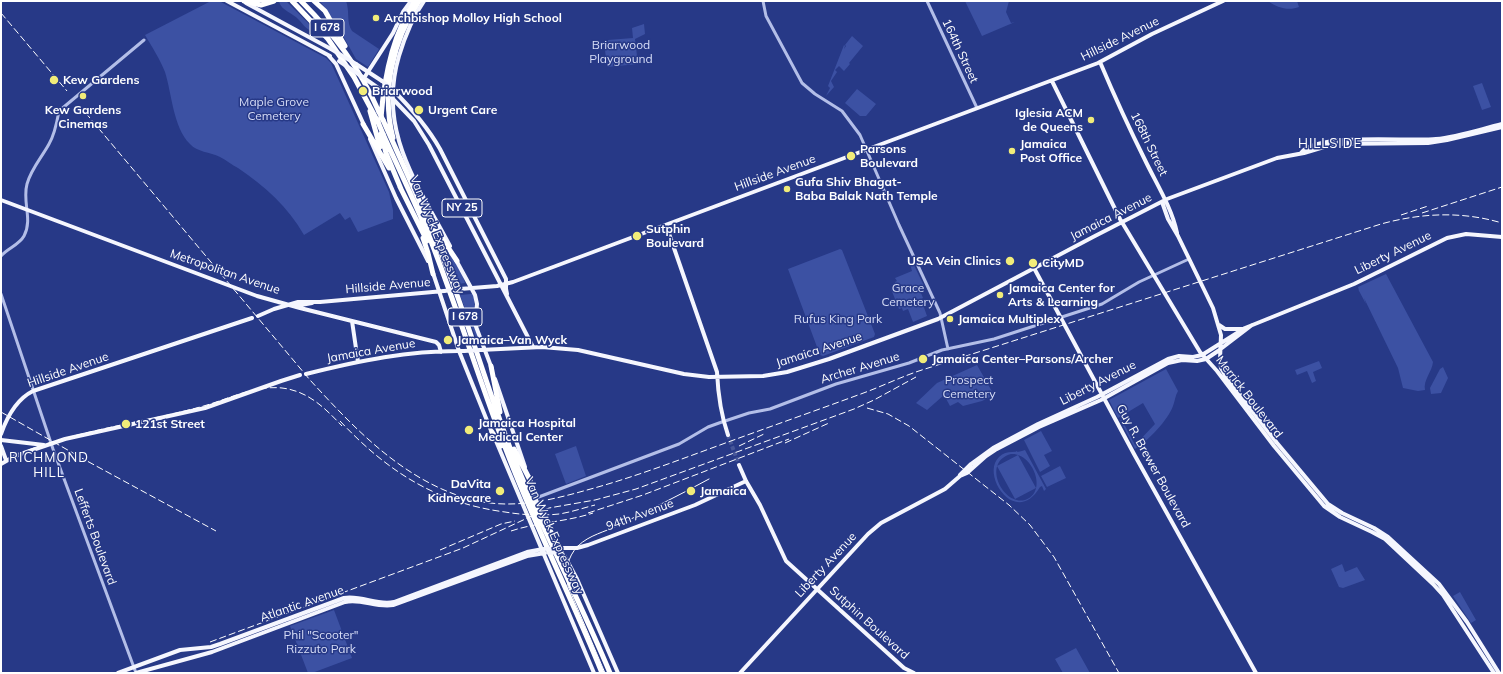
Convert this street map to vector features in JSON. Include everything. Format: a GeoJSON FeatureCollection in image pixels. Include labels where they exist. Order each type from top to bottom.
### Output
{"type":"FeatureCollection","features":[{"type":"Feature","properties":{"kind":"highway"},"geometry":{"type":"LineString","coordinates":[[243,1],[261,5],[274,1]]}},
{"type":"Feature","properties":{"kind":"highway","name":"Van Wyck Expressway"},"geometry":{"type":"LineString","coordinates":[[292,1],[328,39],[363,93],[398,154],[435,237],[452,281],[506,438],[544,531],[578,601],[610,673]]}},
{"type":"Feature","properties":{"kind":"highway","name":"Van Wyck Expressway"},"geometry":{"type":"LineString","coordinates":[[301,1],[331,32],[350,58],[370,90],[379,112],[383,134],[428,235],[511,462],[538,528],[584,627],[602,673]]}},
{"type":"Feature","properties":{"kind":"highway"},"geometry":{"type":"LineString","coordinates":[[314,1],[321,6],[326,13],[343,42],[350,58]]}},
{"type":"Feature","properties":{"kind":"highway"},"geometry":{"type":"LineString","coordinates":[[401,190],[381,137],[381,116],[385,80],[390,58],[401,26],[415,1]]}},
{"type":"Feature","properties":{"kind":"highway"},"geometry":{"type":"LineString","coordinates":[[398,154],[389,114],[390,78],[399,41],[410,16],[419,1]]}},
{"type":"Feature","properties":{"kind":"highway"},"geometry":{"type":"LineString","coordinates":[[363,93],[371,115],[378,144],[387,165]]}},
{"type":"Feature","properties":{"kind":"highway"},"geometry":{"type":"LineString","coordinates":[[363,124],[401,190],[426,238],[446,282]]}},
{"type":"Feature","properties":{"kind":"highway"},"geometry":{"type":"LineString","coordinates":[[421,206],[457,261]]}},
{"type":"Feature","properties":{"kind":"highway"},"geometry":{"type":"LineString","coordinates":[[415,218],[428,253],[433,274]]}},
{"type":"Feature","properties":{"kind":"highway"},"geometry":{"type":"LineString","coordinates":[[491,366],[504,430]]}},
{"type":"Feature","properties":{"kind":"highway"},"geometry":{"type":"LineString","coordinates":[[492,432],[511,462]]}},
{"type":"Feature","properties":{"kind":"highway"},"geometry":{"type":"LineString","coordinates":[[506,438],[530,480]]}},
{"type":"Feature","properties":{"kind":"main road"},"geometry":{"type":"LineString","coordinates":[[227,1],[366,75],[394,33],[403,12],[411,1]]}},
{"type":"Feature","properties":{"kind":"main road","name":"NY 25"},"geometry":{"type":"LineString","coordinates":[[243,1],[364,69],[366,75],[372,83],[392,98],[414,121],[430,145],[504,285]]}},
{"type":"Feature","properties":{"kind":"main road","name":"Van Wyck Expressway"},"geometry":{"type":"LineString","coordinates":[[424,1],[412,21],[402,44],[392,89],[395,129],[401,151],[472,288],[477,302],[475,324],[491,366],[539,509],[560,550],[574,573],[618,673]]}},
{"type":"Feature","properties":{"kind":"main road","name":"Hillside Avenue"},"geometry":{"type":"LineString","coordinates":[[258,316],[298,302],[316,302],[438,292],[504,285],[1052,81],[1100,62],[1153,34],[1223,1]]}},
{"type":"Feature","properties":{"kind":"main road"},"geometry":{"type":"LineString","coordinates":[[301,41],[305,35]]}},
{"type":"Feature","properties":{"kind":"main road"},"geometry":{"type":"LineString","coordinates":[[328,55],[335,61],[363,124]]}},
{"type":"Feature","properties":{"kind":"main road","name":"168th Street"},"geometry":{"type":"LineString","coordinates":[[1100,62],[1123,115],[1176,227],[1178,236]]}},
{"type":"Feature","properties":{"kind":"main road","name":"NY 25"},"geometry":{"type":"LineString","coordinates":[[366,75],[382,82],[392,89],[415,113],[434,139],[506,279],[504,285]]}},
{"type":"Feature","properties":{"kind":"main road","name":"Merrick Boulevard"},"geometry":{"type":"LineString","coordinates":[[1052,81],[1122,222],[1202,355],[1217,371],[1272,444],[1324,506],[1340,517],[1372,532],[1385,540],[1434,584],[1443,595],[1494,673]]}},
{"type":"Feature","properties":{"kind":"main road","name":"Van Wyck Expressway"},"geometry":{"type":"LineString","coordinates":[[363,124],[396,198],[424,251],[458,351],[594,673]]}},
{"type":"Feature","properties":{"kind":"main road","name":"Jamaica Avenue"},"geometry":{"type":"LineString","coordinates":[[306,374],[358,362],[408,353],[533,347],[553,347],[582,350],[684,374],[717,377],[763,376],[790,372],[941,317],[1163,201],[1275,159],[1301,152],[1331,141],[1360,139],[1431,140],[1502,125]]}},
{"type":"Feature","properties":{"kind":"main road","name":"Metropolitan Avenue"},"geometry":{"type":"LineString","coordinates":[[1,200],[257,296],[436,342],[439,344],[441,352]]}},
{"type":"Feature","properties":{"kind":"main road","name":"168th Street"},"geometry":{"type":"LineString","coordinates":[[1163,201],[1168,219],[1211,302],[1218,325],[1221,349]]}},
{"type":"Feature","properties":{"kind":"main road"},"geometry":{"type":"LineString","coordinates":[[666,225],[713,362],[717,377],[717,388],[728,435]]}},
{"type":"Feature","properties":{"kind":"main road","name":"Liberty Avenue"},"geometry":{"type":"LineString","coordinates":[[1103,396],[1170,358],[1180,356],[1194,357],[1202,355],[1243,329],[1354,284],[1447,238],[1466,234],[1502,237]]}},
{"type":"Feature","properties":{"kind":"main road","name":"Guy R. Brewer Boulevard"},"geometry":{"type":"LineString","coordinates":[[1034,268],[1060,318],[1256,673]]}},
{"type":"Feature","properties":{"kind":"main road"},"geometry":{"type":"LineString","coordinates":[[504,285],[509,300],[533,347]]}},
{"type":"Feature","properties":{"kind":"main road","name":"Hillside Avenue"},"geometry":{"type":"LineString","coordinates":[[291,305],[306,305],[316,302]]}},
{"type":"Feature","properties":{"kind":"main road"},"geometry":{"type":"LineString","coordinates":[[306,305],[307,308],[313,311]]}},
{"type":"Feature","properties":{"kind":"main road","name":"Hillside Avenue"},"geometry":{"type":"LineString","coordinates":[[1,434],[6,421],[18,403],[33,391],[252,318]]}},
{"type":"Feature","properties":{"kind":"main road"},"geometry":{"type":"LineString","coordinates":[[352,321],[358,362]]}},
{"type":"Feature","properties":{"kind":"main road"},"geometry":{"type":"LineString","coordinates":[[1218,325],[1227,329],[1243,329]]}},
{"type":"Feature","properties":{"kind":"main road","name":"Liberty Avenue"},"geometry":{"type":"LineString","coordinates":[[740,673],[876,526],[942,490],[995,450],[1168,363],[1206,359],[1252,325]]}},
{"type":"Feature","properties":{"kind":"main road","name":"Merrick Boulevard"},"geometry":{"type":"LineString","coordinates":[[1221,349],[1220,363],[1225,375],[1252,412],[1312,486],[1328,504],[1388,537],[1439,584],[1457,608],[1499,673]]}},
{"type":"Feature","properties":{"kind":"main road"},"geometry":{"type":"LineString","coordinates":[[1,464],[6,460],[46,445],[83,434],[205,408],[300,375]]}},
{"type":"Feature","properties":{"kind":"main road"},"geometry":{"type":"LineString","coordinates":[[1,440],[46,445]]}},
{"type":"Feature","properties":{"kind":"main road"},"geometry":{"type":"LineString","coordinates":[[31,444],[33,450]]}},
{"type":"Feature","properties":{"kind":"main road"},"geometry":{"type":"LineString","coordinates":[[1,446],[6,460]]}},
{"type":"Feature","properties":{"kind":"main road","name":"Sutphin Boulevard"},"geometry":{"type":"LineString","coordinates":[[739,465],[746,481],[760,505],[786,561],[904,668],[914,673]]}},
{"type":"Feature","properties":{"kind":"main road","name":"94th Avenue"},"geometry":{"type":"LineString","coordinates":[[560,550],[588,545],[695,505],[746,481]]}},
{"type":"Feature","properties":{"kind":"main road","name":"Atlantic Avenue"},"geometry":{"type":"LineString","coordinates":[[118,673],[182,649],[220,644],[344,598],[358,598],[382,603],[394,602],[527,552],[560,550]]}},
{"type":"Feature","properties":{"kind":"main road","name":"Atlantic Avenue"},"geometry":{"type":"LineString","coordinates":[[136,673],[212,652],[345,602],[357,601],[379,606],[393,605],[543,551]]}},
{"type":"Feature","properties":{"kind":"street"},"geometry":{"type":"LineString","coordinates":[[763,1],[766,16],[802,83],[815,94],[842,112],[857,130],[901,229],[935,300],[941,317],[948,349]]}},
{"type":"Feature","properties":{"kind":"street","name":"164th Street"},"geometry":{"type":"LineString","coordinates":[[927,1],[977,108]]}},
{"type":"Feature","properties":{"kind":"street"},"geometry":{"type":"LineString","coordinates":[[1,256],[8,248],[17,244],[25,234],[28,221],[24,200],[29,176],[50,142],[59,111],[144,40]]}},
{"type":"Feature","properties":{"kind":"street","name":"Archer Avenue"},"geometry":{"type":"LineString","coordinates":[[536,498],[678,445],[708,427],[749,413],[770,409],[836,384],[948,349],[994,339],[1102,304],[1154,275],[1189,259]]}},
{"type":"Feature","properties":{"kind":"street","name":"Lefferts Boulevard"},"geometry":{"type":"LineString","coordinates":[[1,294],[51,444],[136,673]]}},
{"type":"Feature","properties":{"kind":"green space","name":"Maple Grove Cemetery"},"geometry":{"type":"Polygon","coordinates":[[[211,1],[219,1],[326,58],[331,63],[389,192],[393,210],[393,219],[358,232],[350,217],[345,220],[340,213],[304,235],[291,215],[267,190],[222,158],[196,149],[184,137],[176,120],[165,72],[145,35],[211,1]]]}},
{"type":"Feature","properties":{"kind":"green space"},"geometry":{"type":"Polygon","coordinates":[[[286,1],[313,28],[311,31],[280,5],[279,2],[286,1]]]}},
{"type":"Feature","properties":{"kind":"green space"},"geometry":{"type":"Polygon","coordinates":[[[320,1],[346,1],[349,24],[352,31],[379,49],[368,67],[356,59],[337,25],[320,1]]]}},
{"type":"Feature","properties":{"kind":"green space"},"geometry":{"type":"Polygon","coordinates":[[[965,1],[1009,1],[1006,12],[1011,23],[1015,22],[982,36],[965,1]]]}},
{"type":"Feature","properties":{"kind":"green space"},"geometry":{"type":"Polygon","coordinates":[[[1268,1],[1297,1],[1299,7],[1291,9],[1283,8],[1268,1]]]}},
{"type":"Feature","properties":{"kind":"green space","name":"Briarwood Playground"},"geometry":{"type":"Polygon","coordinates":[[[644,24],[645,34],[635,39],[638,64],[607,67],[605,50],[609,49],[608,40],[633,38],[632,28],[644,24]]]}},
{"type":"Feature","properties":{"kind":"green space"},"geometry":{"type":"Polygon","coordinates":[[[852,36],[863,46],[844,71],[839,66],[835,70],[837,72],[831,81],[834,87],[826,96],[830,88],[828,86],[844,45],[844,49],[846,46],[845,45],[852,36]]]}},
{"type":"Feature","properties":{"kind":"green space"},"geometry":{"type":"Polygon","coordinates":[[[1482,83],[1491,107],[1482,110],[1473,86],[1482,83]]]}},
{"type":"Feature","properties":{"kind":"green space"},"geometry":{"type":"Polygon","coordinates":[[[857,89],[876,104],[866,116],[860,116],[845,103],[857,89]]]}},
{"type":"Feature","properties":{"kind":"green space"},"geometry":{"type":"Polygon","coordinates":[[[439,238],[460,268],[465,283],[457,284],[439,238]]]}},
{"type":"Feature","properties":{"kind":"green space","name":"Rufus King Park"},"geometry":{"type":"Polygon","coordinates":[[[840,249],[842,250],[875,334],[874,337],[823,356],[820,355],[788,269],[840,249]]]}},
{"type":"Feature","properties":{"kind":"green space","name":"Grace Cemetery"},"geometry":{"type":"Polygon","coordinates":[[[913,263],[924,286],[919,288],[927,316],[913,322],[908,309],[903,311],[902,308],[899,309],[891,289],[896,287],[895,282],[897,281],[895,278],[912,271],[910,264],[913,263]]]}},
{"type":"Feature","properties":{"kind":"green space"},"geometry":{"type":"Polygon","coordinates":[[[1386,274],[1433,362],[1426,379],[1425,390],[1418,391],[1403,388],[1398,368],[1364,298],[1366,304],[1358,289],[1359,290],[1358,287],[1386,274]]]}},
{"type":"Feature","properties":{"kind":"green space"},"geometry":{"type":"Polygon","coordinates":[[[473,294],[473,324],[479,338],[479,346],[460,295],[473,294]]]}},
{"type":"Feature","properties":{"kind":"green space"},"geometry":{"type":"Polygon","coordinates":[[[1319,361],[1322,368],[1313,372],[1316,381],[1312,383],[1307,371],[1297,375],[1295,370],[1319,361]]]}},
{"type":"Feature","properties":{"kind":"green space","name":"Prospect Cemetery"},"geometry":{"type":"Polygon","coordinates":[[[977,365],[994,395],[982,401],[963,406],[958,402],[950,406],[944,395],[927,410],[916,403],[937,383],[977,365]]]}},
{"type":"Feature","properties":{"kind":"green space"},"geometry":{"type":"Polygon","coordinates":[[[1443,367],[1448,378],[1441,393],[1431,394],[1430,388],[1440,369],[1443,367]]]}},
{"type":"Feature","properties":{"kind":"green space"},"geometry":{"type":"Polygon","coordinates":[[[1166,369],[1178,391],[1173,406],[1167,418],[1157,430],[1135,449],[1120,420],[1122,420],[1135,445],[1155,424],[1143,403],[1118,418],[1109,400],[1166,369]]]}},
{"type":"Feature","properties":{"kind":"green space"},"geometry":{"type":"Polygon","coordinates":[[[1041,431],[1052,451],[1044,455],[1050,466],[1040,472],[1024,440],[1041,431]]]}},
{"type":"Feature","properties":{"kind":"green space"},"geometry":{"type":"Polygon","coordinates":[[[576,446],[586,476],[566,484],[555,454],[576,446]]]}},
{"type":"Feature","properties":{"kind":"green space"},"geometry":{"type":"Polygon","coordinates":[[[1025,450],[1046,489],[1044,491],[1042,486],[1040,487],[1031,498],[1021,502],[1011,500],[1003,494],[997,485],[994,475],[994,465],[999,457],[1005,453],[1025,450]],[[1011,454],[1002,459],[997,465],[996,474],[998,482],[1009,496],[1017,500],[1025,500],[1032,496],[1036,489],[1037,481],[1031,466],[1019,455],[1011,454]]]}},
{"type":"Feature","properties":{"kind":"green space"},"geometry":{"type":"Polygon","coordinates":[[[1018,455],[1036,488],[1015,499],[997,466],[1018,455]]]}},
{"type":"Feature","properties":{"kind":"green space"},"geometry":{"type":"Polygon","coordinates":[[[1060,466],[1066,478],[1047,487],[1041,476],[1060,466]]]}},
{"type":"Feature","properties":{"kind":"green space"},"geometry":{"type":"Polygon","coordinates":[[[1342,564],[1345,572],[1357,567],[1365,580],[1343,588],[1339,587],[1331,569],[1342,564]]]}},
{"type":"Feature","properties":{"kind":"green space"},"geometry":{"type":"Polygon","coordinates":[[[1460,592],[1476,620],[1471,623],[1453,596],[1460,592]]]}},
{"type":"Feature","properties":{"kind":"green space","name":"Phil \"Scooter\" Rizzuto Park"},"geometry":{"type":"Polygon","coordinates":[[[334,610],[352,658],[312,673],[308,673],[290,626],[334,610]]]}},
{"type":"Feature","properties":{"kind":"green space"},"geometry":{"type":"Polygon","coordinates":[[[1076,648],[1090,673],[1063,673],[1055,659],[1076,648]]]}},
{"type":"Feature","properties":{"kind":"tunnel"},"geometry":{"type":"LineString","coordinates":[[728,435],[739,465]]}},
{"type":"Feature","properties":{"kind":"tram line"},"geometry":{"type":"LineString","coordinates":[[605,673],[568,586],[567,570],[571,555],[574,550],[587,539],[676,497],[709,479]]}},
{"type":"Feature","properties":{"kind":"railway"},"geometry":{"type":"LineString","coordinates":[[1,13],[67,91]]}},
{"type":"Feature","properties":{"kind":"railway"},"geometry":{"type":"LineString","coordinates":[[79,105],[310,380],[345,417],[382,451],[423,479],[445,490],[469,499],[499,504],[543,501],[621,480],[867,392],[916,372],[1381,224],[1396,220],[1442,215],[1457,215],[1487,219],[1502,223]]}},
{"type":"Feature","properties":{"kind":"railway"},"geometry":{"type":"LineString","coordinates":[[1422,213],[1502,187]]}},
{"type":"Feature","properties":{"kind":"railway"},"geometry":{"type":"LineString","coordinates":[[1401,215],[1428,206]]}},
{"type":"Feature","properties":{"kind":"railway"},"geometry":{"type":"LineString","coordinates":[[210,642],[463,548],[549,508],[595,500],[636,489],[854,409],[916,377]]}},
{"type":"Feature","properties":{"kind":"railway"},"geometry":{"type":"LineString","coordinates":[[1,463],[23,452],[65,438],[181,412],[261,389],[282,388],[300,393],[315,401],[342,426]]}},
{"type":"Feature","properties":{"kind":"railway"},"geometry":{"type":"LineString","coordinates":[[867,408],[888,414],[909,426],[1009,505],[1030,525],[1054,557],[1119,673]]}},
{"type":"Feature","properties":{"kind":"railway"},"geometry":{"type":"LineString","coordinates":[[1,412],[87,461],[216,531]]}},
{"type":"Feature","properties":{"kind":"railway"},"geometry":{"type":"LineString","coordinates":[[340,421],[376,455],[414,482],[457,501],[480,508],[532,515],[559,514],[595,505]]}},
{"type":"Feature","properties":{"kind":"railway"},"geometry":{"type":"LineString","coordinates":[[785,443],[829,423]]}},
{"type":"Feature","properties":{"kind":"railway"},"geometry":{"type":"LineString","coordinates":[[739,446],[764,434]]}},
{"type":"Feature","properties":{"kind":"railway"},"geometry":{"type":"LineString","coordinates":[[588,513],[643,495],[789,439]]}},
{"type":"Feature","properties":{"kind":"railway"},"geometry":{"type":"LineString","coordinates":[[511,531],[593,513]]}},
{"type":"Feature","properties":{"kind":"railway"},"geometry":{"type":"LineString","coordinates":[[440,550],[501,524],[515,521]]}},
{"type":"Feature","properties":{"kind":"place","name":"Archbishop Molloy High School"},"geometry":{"type":"Point","coordinates":[376,18]}},
{"type":"Feature","properties":{"kind":"place","name":"Kew Gardens"},"geometry":{"type":"Point","coordinates":[54,80]}},
{"type":"Feature","properties":{"kind":"place","name":"Briarwood"},"geometry":{"type":"Point","coordinates":[363,91]}},
{"type":"Feature","properties":{"kind":"place","name":"Kew Gardens Cinemas"},"geometry":{"type":"Point","coordinates":[83,96]}},
{"type":"Feature","properties":{"kind":"place","name":"Urgent Care"},"geometry":{"type":"Point","coordinates":[419,110]}},
{"type":"Feature","properties":{"kind":"place","name":"Iglesia ACM de Queens"},"geometry":{"type":"Point","coordinates":[1091,120]}},
{"type":"Feature","properties":{"kind":"place","name":"Jamaica Post Office"},"geometry":{"type":"Point","coordinates":[1012,151]}},
{"type":"Feature","properties":{"kind":"place","name":"Parsons Boulevard"},"geometry":{"type":"Point","coordinates":[851,156]}},
{"type":"Feature","properties":{"kind":"place","name":"Gufa Shiv Bhagat- Baba Balak Nath Temple"},"geometry":{"type":"Point","coordinates":[787,189]}},
{"type":"Feature","properties":{"kind":"place","name":"Sutphin Boulevard"},"geometry":{"type":"Point","coordinates":[637,236]}},
{"type":"Feature","properties":{"kind":"place","name":"USA Vein Clinics"},"geometry":{"type":"Point","coordinates":[1010,261]}},
{"type":"Feature","properties":{"kind":"place","name":"CityMD"},"geometry":{"type":"Point","coordinates":[1033,263]}},
{"type":"Feature","properties":{"kind":"place","name":"Jamaica Center for Arts & Learning"},"geometry":{"type":"Point","coordinates":[1000,295]}},
{"type":"Feature","properties":{"kind":"place","name":"Jamaica Multiplex"},"geometry":{"type":"Point","coordinates":[950,319]}},
{"type":"Feature","properties":{"kind":"place","name":"Jamaica–Van Wyck"},"geometry":{"type":"Point","coordinates":[448,340]}},
{"type":"Feature","properties":{"kind":"place","name":"Jamaica Center–Parsons/Archer"},"geometry":{"type":"Point","coordinates":[923,359]}},
{"type":"Feature","properties":{"kind":"place","name":"121st Street"},"geometry":{"type":"Point","coordinates":[126,424]}},
{"type":"Feature","properties":{"kind":"place","name":"Jamaica Hospital Medical Center"},"geometry":{"type":"Point","coordinates":[469,430]}},
{"type":"Feature","properties":{"kind":"place","name":"DaVita Kidneycare"},"geometry":{"type":"Point","coordinates":[500,491]}},
{"type":"Feature","properties":{"kind":"place","name":"Jamaica"},"geometry":{"type":"Point","coordinates":[691,491]}},
{"type":"Feature","properties":{"kind":"district","name":"HILLSIDE"},"geometry":{"type":"Point","coordinates":[1330,144]}},
{"type":"Feature","properties":{"kind":"district","name":"RICHMOND HILL"},"geometry":{"type":"Point","coordinates":[49,466]}}]}
